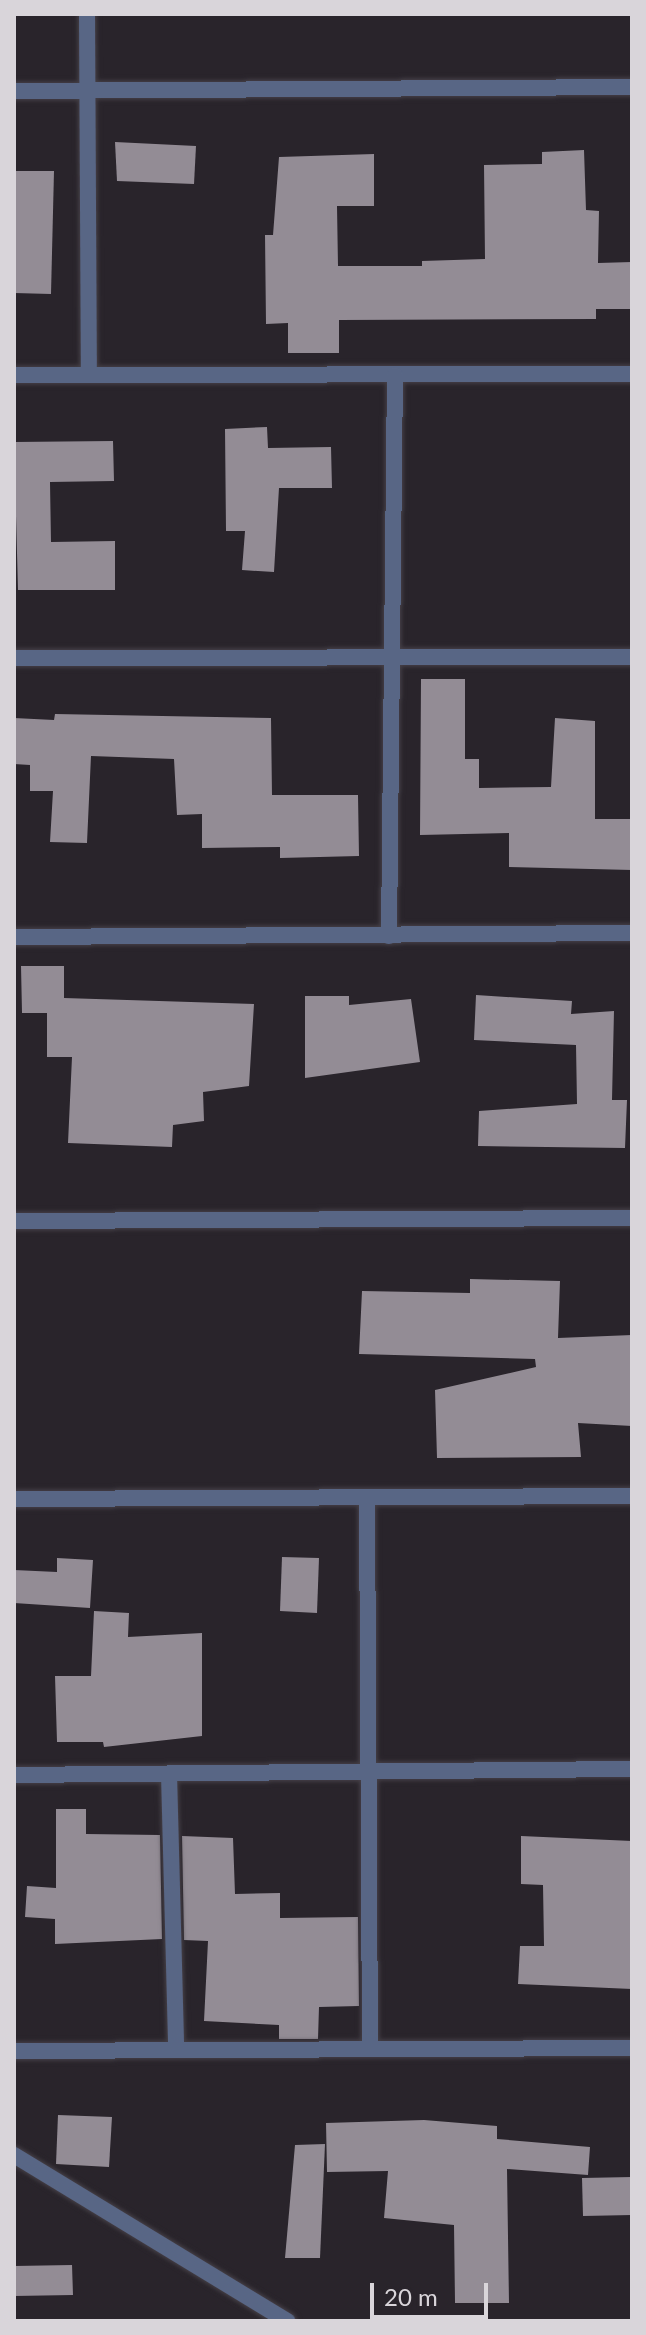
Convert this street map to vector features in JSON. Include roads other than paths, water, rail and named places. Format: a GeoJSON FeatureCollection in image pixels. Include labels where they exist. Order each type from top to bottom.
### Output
{"type":"FeatureCollection","features":[{"type":"Feature","properties":{"kind":"street"},"geometry":{"type":"LineString","coordinates":[[87,14],[89,375]]}},
{"type":"Feature","properties":{"kind":"street"},"geometry":{"type":"LineString","coordinates":[[14,91],[632,87]]}},
{"type":"Feature","properties":{"kind":"street"},"geometry":{"type":"LineString","coordinates":[[14,375],[632,374]]}},
{"type":"Feature","properties":{"kind":"street"},"geometry":{"type":"LineString","coordinates":[[389,936],[395,375]]}},
{"type":"Feature","properties":{"kind":"street"},"geometry":{"type":"LineString","coordinates":[[14,658],[632,657]]}},
{"type":"Feature","properties":{"kind":"street"},"geometry":{"type":"LineString","coordinates":[[14,937],[632,933]]}},
{"type":"Feature","properties":{"kind":"street"},"geometry":{"type":"LineString","coordinates":[[14,1221],[632,1218]]}},
{"type":"Feature","properties":{"kind":"street"},"geometry":{"type":"LineString","coordinates":[[14,1499],[632,1496]]}},
{"type":"Feature","properties":{"kind":"street"},"geometry":{"type":"LineString","coordinates":[[367,1497],[370,2048]]}},
{"type":"Feature","properties":{"kind":"street"},"geometry":{"type":"LineString","coordinates":[[14,1775],[632,1769]]}},
{"type":"Feature","properties":{"kind":"street"},"geometry":{"type":"LineString","coordinates":[[169,1774],[176,2050]]}},
{"type":"Feature","properties":{"kind":"street"},"geometry":{"type":"LineString","coordinates":[[14,2051],[632,2048]]}},
{"type":"Feature","properties":{"kind":"street"},"geometry":{"type":"LineString","coordinates":[[14,2155],[287,2321]]}}]}
